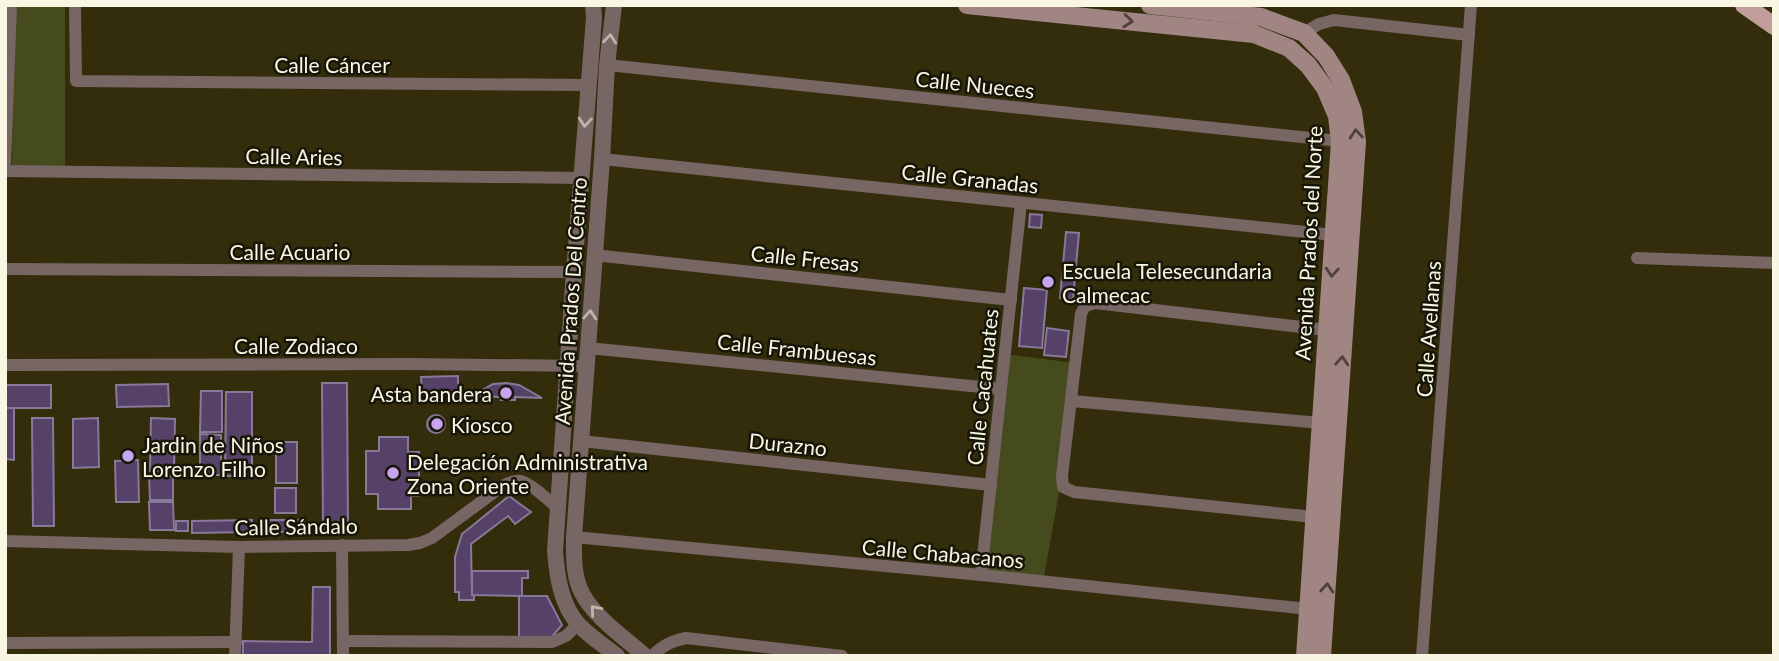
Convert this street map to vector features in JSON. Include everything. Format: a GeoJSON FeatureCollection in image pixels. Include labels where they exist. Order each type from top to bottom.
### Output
{"type":"FeatureCollection","features":[{"type":"Feature","properties":{"kind":"main road","name":"Avenida Prados del Norte"},"geometry":{"type":"LineString","coordinates":[[967,5],[1257,26],[1308,65],[1325,88],[1337,116],[1340,141],[1321,423],[1326,471],[1314,517],[1305,656]]}},
{"type":"Feature","properties":{"kind":"main road","name":"Avenida Prados del Norte"},"geometry":{"type":"LineString","coordinates":[[1150,5],[1304,33],[1326,56],[1341,80],[1353,113],[1357,142],[1326,471],[1322,656]]}},
{"type":"Feature","properties":{"kind":"main road"},"geometry":{"type":"LineString","coordinates":[[1744,5],[1774,26]]}},
{"type":"Feature","properties":{"kind":"street"},"geometry":{"type":"LineString","coordinates":[[5,163],[11,5]]}},
{"type":"Feature","properties":{"kind":"street","name":"Calle Cáncer"},"geometry":{"type":"LineString","coordinates":[[75,5],[76,81],[588,85]]}},
{"type":"Feature","properties":{"kind":"street"},"geometry":{"type":"LineString","coordinates":[[593,5],[555,551],[557,576],[564,601],[578,624],[617,656]]}},
{"type":"Feature","properties":{"kind":"street","name":"Avenida Prados Del Centro"},"geometry":{"type":"LineString","coordinates":[[614,5],[607,65],[574,566],[581,592],[595,611],[645,656]]}},
{"type":"Feature","properties":{"kind":"street","name":"Calle Avellanas"},"geometry":{"type":"LineString","coordinates":[[1422,656],[1471,5]]}},
{"type":"Feature","properties":{"kind":"street"},"geometry":{"type":"LineString","coordinates":[[1304,33],[1319,24],[1334,20],[1469,35]]}},
{"type":"Feature","properties":{"kind":"street","name":"Calle Nueces"},"geometry":{"type":"LineString","coordinates":[[607,65],[1340,141]]}},
{"type":"Feature","properties":{"kind":"street","name":"Calle Granadas"},"geometry":{"type":"LineString","coordinates":[[602,159],[1334,235]]}},
{"type":"Feature","properties":{"kind":"street","name":"Calle Aries"},"geometry":{"type":"LineString","coordinates":[[5,171],[582,178]]}},
{"type":"Feature","properties":{"kind":"street","name":"Calle Cacahuates"},"geometry":{"type":"LineString","coordinates":[[981,575],[1021,203]]}},
{"type":"Feature","properties":{"kind":"street","name":"Calle Fresas"},"geometry":{"type":"LineString","coordinates":[[594,255],[1011,300]]}},
{"type":"Feature","properties":{"kind":"street"},"geometry":{"type":"LineString","coordinates":[[1637,258],[1774,262]]}},
{"type":"Feature","properties":{"kind":"street","name":"Calle Acuario"},"geometry":{"type":"LineString","coordinates":[[5,269],[574,272]]}},
{"type":"Feature","properties":{"kind":"street"},"geometry":{"type":"LineString","coordinates":[[1314,517],[1074,492],[1063,487],[1062,476],[1081,314],[1085,306],[1095,303],[1327,330]]}},
{"type":"Feature","properties":{"kind":"street","name":"Calle Frambuesas"},"geometry":{"type":"LineString","coordinates":[[588,348],[1001,389]]}},
{"type":"Feature","properties":{"kind":"street","name":"Calle Zodiaco"},"geometry":{"type":"LineString","coordinates":[[5,365],[586,366]]}},
{"type":"Feature","properties":{"kind":"street"},"geometry":{"type":"LineString","coordinates":[[1072,401],[1321,423]]}},
{"type":"Feature","properties":{"kind":"street","name":"Durazno"},"geometry":{"type":"LineString","coordinates":[[581,441],[991,485]]}},
{"type":"Feature","properties":{"kind":"street","name":"Calle Sándalo"},"geometry":{"type":"LineString","coordinates":[[5,541],[239,547],[408,545],[432,538],[512,481],[529,485],[559,509]]}},
{"type":"Feature","properties":{"kind":"street","name":"Calle Chabacanos"},"geometry":{"type":"LineString","coordinates":[[574,537],[1309,609]]}},
{"type":"Feature","properties":{"kind":"street"},"geometry":{"type":"LineString","coordinates":[[342,545],[343,656]]}},
{"type":"Feature","properties":{"kind":"street"},"geometry":{"type":"LineString","coordinates":[[235,656],[239,547]]}},
{"type":"Feature","properties":{"kind":"street"},"geometry":{"type":"LineString","coordinates":[[343,641],[552,642],[566,636],[578,624]]}},
{"type":"Feature","properties":{"kind":"street"},"geometry":{"type":"LineString","coordinates":[[652,656],[673,640],[686,638],[842,656]]}},
{"type":"Feature","properties":{"kind":"street"},"geometry":{"type":"LineString","coordinates":[[5,643],[236,642]]}},
{"type":"Feature","properties":{"kind":"green space"},"geometry":{"type":"Polygon","coordinates":[[[13,5],[65,5],[65,167],[12,166],[13,5]]]}},
{"type":"Feature","properties":{"kind":"green space"},"geometry":{"type":"Polygon","coordinates":[[[1005,354],[1076,363],[1062,476],[1043,582],[981,575],[1005,354]]]}},
{"type":"Feature","properties":{"kind":"building"},"geometry":{"type":"Polygon","coordinates":[[[1030,214],[1042,215],[1041,228],[1029,227],[1030,214]]]}},
{"type":"Feature","properties":{"kind":"building"},"geometry":{"type":"Polygon","coordinates":[[[1066,232],[1079,233],[1073,299],[1060,298],[1066,232]]]}},
{"type":"Feature","properties":{"kind":"building"},"geometry":{"type":"Polygon","coordinates":[[[1024,288],[1047,290],[1042,348],[1019,346],[1024,288]]]}},
{"type":"Feature","properties":{"kind":"building"},"geometry":{"type":"Polygon","coordinates":[[[1047,328],[1069,331],[1066,357],[1044,355],[1047,328]]]}},
{"type":"Feature","properties":{"kind":"building"},"geometry":{"type":"Polygon","coordinates":[[[458,376],[458,391],[422,393],[421,377],[458,376]]]}},
{"type":"Feature","properties":{"kind":"building"},"geometry":{"type":"Polygon","coordinates":[[[322,383],[347,383],[348,529],[323,530],[322,383]]]}},
{"type":"Feature","properties":{"kind":"building"},"geometry":{"type":"Polygon","coordinates":[[[168,384],[169,406],[117,407],[116,385],[168,384]]]}},
{"type":"Feature","properties":{"kind":"building","name":"Asta bandera"},"geometry":{"type":"Polygon","coordinates":[[[493,384],[519,385],[542,398],[515,397],[515,400],[501,400],[502,397],[472,396],[493,384]]]}},
{"type":"Feature","properties":{"kind":"building"},"geometry":{"type":"Polygon","coordinates":[[[5,385],[51,385],[51,408],[5,408],[5,385]]]}},
{"type":"Feature","properties":{"kind":"building"},"geometry":{"type":"Polygon","coordinates":[[[201,391],[222,391],[222,432],[200,432],[201,391]]]}},
{"type":"Feature","properties":{"kind":"building"},"geometry":{"type":"Polygon","coordinates":[[[226,392],[252,392],[252,476],[225,476],[226,392]]]}},
{"type":"Feature","properties":{"kind":"building"},"geometry":{"type":"Polygon","coordinates":[[[5,408],[14,408],[14,460],[5,459],[5,408]]]}},
{"type":"Feature","properties":{"kind":"building","name":"Kiosco"},"geometry":{"type":"Polygon","coordinates":[[[436,415],[442,418],[445,424],[442,430],[436,433],[430,430],[427,424],[430,418],[436,415]]]}},
{"type":"Feature","properties":{"kind":"building"},"geometry":{"type":"Polygon","coordinates":[[[32,418],[53,418],[54,526],[33,526],[32,418]]]}},
{"type":"Feature","properties":{"kind":"building"},"geometry":{"type":"Polygon","coordinates":[[[98,418],[99,467],[73,468],[73,419],[98,418]]]}},
{"type":"Feature","properties":{"kind":"building"},"geometry":{"type":"Polygon","coordinates":[[[151,418],[175,419],[174,472],[150,471],[151,418]]]}},
{"type":"Feature","properties":{"kind":"building"},"geometry":{"type":"Polygon","coordinates":[[[200,434],[221,435],[221,475],[200,475],[200,434]]]}},
{"type":"Feature","properties":{"kind":"building","name":"Delegación Administrativa Zona Oriente"},"geometry":{"type":"Polygon","coordinates":[[[379,437],[408,437],[408,452],[419,452],[419,496],[411,496],[411,509],[378,509],[378,494],[366,494],[366,451],[379,451],[379,437]]]}},
{"type":"Feature","properties":{"kind":"building"},"geometry":{"type":"Polygon","coordinates":[[[276,442],[297,442],[297,483],[276,483],[276,442]]]}},
{"type":"Feature","properties":{"kind":"building"},"geometry":{"type":"Polygon","coordinates":[[[138,460],[139,502],[116,502],[115,461],[138,460]]]}},
{"type":"Feature","properties":{"kind":"building"},"geometry":{"type":"Polygon","coordinates":[[[149,476],[173,476],[173,500],[150,500],[149,476]]]}},
{"type":"Feature","properties":{"kind":"building"},"geometry":{"type":"Polygon","coordinates":[[[275,488],[296,488],[296,513],[275,513],[275,488]]]}},
{"type":"Feature","properties":{"kind":"building"},"geometry":{"type":"Polygon","coordinates":[[[509,496],[531,512],[515,524],[508,516],[471,544],[474,600],[459,600],[459,592],[455,592],[455,557],[462,534],[509,496]]]}},
{"type":"Feature","properties":{"kind":"building"},"geometry":{"type":"Polygon","coordinates":[[[149,502],[173,502],[174,530],[150,530],[149,502]]]}},
{"type":"Feature","properties":{"kind":"building"},"geometry":{"type":"Polygon","coordinates":[[[252,520],[252,532],[192,533],[192,521],[252,520]]]}},
{"type":"Feature","properties":{"kind":"building"},"geometry":{"type":"Polygon","coordinates":[[[268,520],[305,520],[305,532],[268,532],[268,520]]]}},
{"type":"Feature","properties":{"kind":"building"},"geometry":{"type":"Polygon","coordinates":[[[176,521],[188,521],[188,531],[176,531],[176,521]]]}},
{"type":"Feature","properties":{"kind":"building"},"geometry":{"type":"Polygon","coordinates":[[[472,571],[528,571],[528,578],[522,578],[522,596],[472,595],[472,571]]]}},
{"type":"Feature","properties":{"kind":"building"},"geometry":{"type":"Polygon","coordinates":[[[313,587],[330,587],[330,656],[243,656],[243,641],[312,642],[313,587]]]}},
{"type":"Feature","properties":{"kind":"building"},"geometry":{"type":"Polygon","coordinates":[[[519,596],[547,596],[562,625],[549,640],[519,640],[519,596]]]}},
{"type":"Feature","properties":{"kind":"place","name":"Escuela Telesecundaria Calmecac"},"geometry":{"type":"Point","coordinates":[1048,282]}},
{"type":"Feature","properties":{"kind":"place","name":"Asta bandera"},"geometry":{"type":"Point","coordinates":[506,393]}},
{"type":"Feature","properties":{"kind":"place","name":"Kiosco"},"geometry":{"type":"Point","coordinates":[437,424]}},
{"type":"Feature","properties":{"kind":"place","name":"Jardin de Niños Lorenzo Filho"},"geometry":{"type":"Point","coordinates":[128,456]}},
{"type":"Feature","properties":{"kind":"place","name":"Delegación Administrativa Zona Oriente"},"geometry":{"type":"Point","coordinates":[393,473]}}]}
